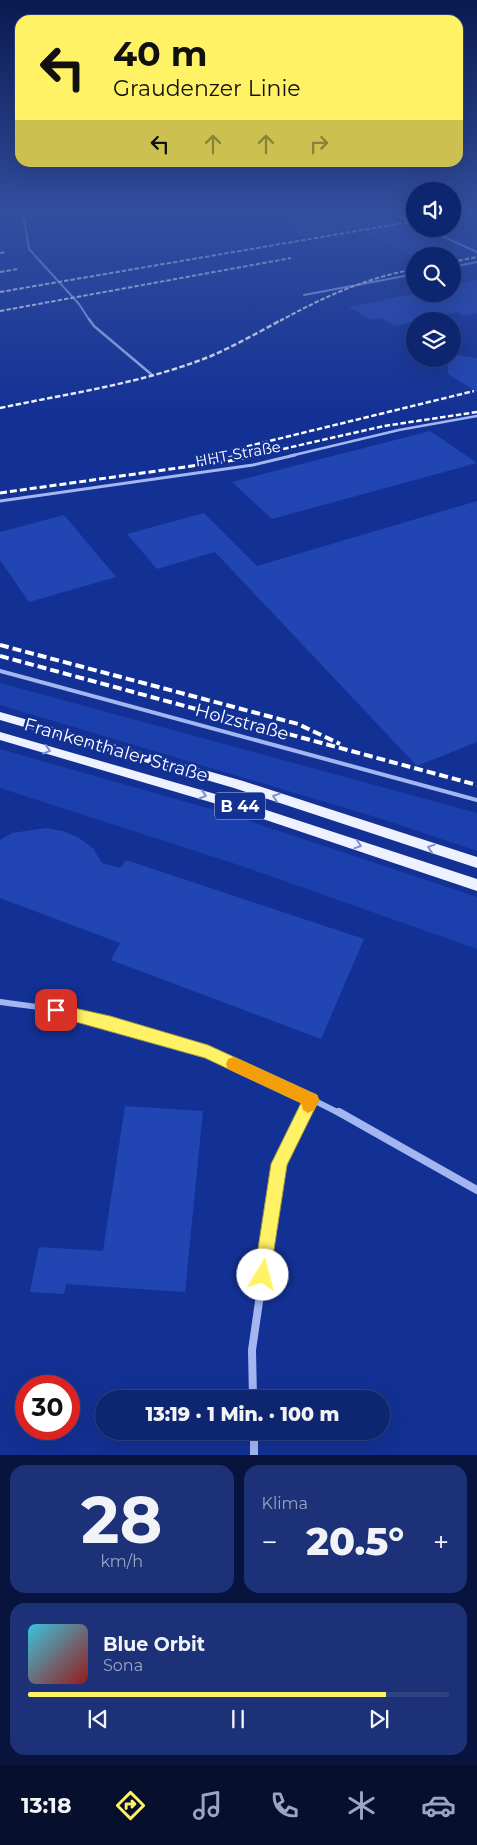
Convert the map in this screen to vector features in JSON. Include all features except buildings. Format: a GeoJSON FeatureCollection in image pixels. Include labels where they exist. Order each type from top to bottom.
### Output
{"type":"FeatureCollection","features":[{"type":"Feature","properties":{"kind":"main road","name":"Frankenthaler Straße"},"geometry":{"type":"LineString","coordinates":[[0,716],[238,784],[477,863]]}},
{"type":"Feature","properties":{"kind":"main road","name":"Frankenthaler Straße"},"geometry":{"type":"LineString","coordinates":[[0,736],[231,803],[477,885]]}},
{"type":"Feature","properties":{"kind":"street"},"geometry":{"type":"LineString","coordinates":[[0,1002],[38,1006],[74,1014],[208,1052],[311,1100],[419,1155],[477,1190]]}},
{"type":"Feature","properties":{"kind":"street"},"geometry":{"type":"LineString","coordinates":[[253,1390],[252,1350],[279,1164],[311,1100]]}},
{"type":"Feature","properties":{"kind":"street"},"geometry":{"type":"LineString","coordinates":[[254,1440],[254,1455]]}},
{"type":"Feature","properties":{"kind":"lane"},"geometry":{"type":"LineString","coordinates":[[57,280],[79,304],[94,326],[152,374]]}},
{"type":"Feature","properties":{"kind":"lane"},"geometry":{"type":"LineString","coordinates":[[304,295],[384,280]]}},
{"type":"Feature","properties":{"kind":"lane","name":"HHT-Straße"},"geometry":{"type":"LineString","coordinates":[[0,501],[253,465],[399,430],[477,416]]}},
{"type":"Feature","properties":{"kind":"lane","name":"Holzstraße"},"geometry":{"type":"LineString","coordinates":[[0,671],[477,800]]}},
{"type":"Feature","properties":{"kind":"shaded area"},"geometry":{"type":"Polygon","coordinates":[[[0,683],[477,813],[477,851],[382,819],[0,705],[0,683]]]}},
{"type":"Feature","properties":{"kind":"shaded area"},"geometry":{"type":"Polygon","coordinates":[[[0,749],[225,813],[477,897],[477,949],[245,867],[0,788],[0,749]]]}},
{"type":"Feature","properties":{"kind":"railway"},"geometry":{"type":"LineString","coordinates":[[0,292],[71,280]]}},
{"type":"Feature","properties":{"kind":"railway"},"geometry":{"type":"LineString","coordinates":[[0,311],[171,280]]}},
{"type":"Feature","properties":{"kind":"railway"},"geometry":{"type":"LineString","coordinates":[[280,321],[345,289],[373,280]]}},
{"type":"Feature","properties":{"kind":"railway"},"geometry":{"type":"LineString","coordinates":[[0,408],[134,380],[186,365],[220,352],[283,319]]}},
{"type":"Feature","properties":{"kind":"railway"},"geometry":{"type":"LineString","coordinates":[[208,456],[474,391]]}},
{"type":"Feature","properties":{"kind":"railway"},"geometry":{"type":"LineString","coordinates":[[252,456],[384,426],[477,412]]}},
{"type":"Feature","properties":{"kind":"railway"},"geometry":{"type":"LineString","coordinates":[[200,458],[213,455]]}},
{"type":"Feature","properties":{"kind":"railway"},"geometry":{"type":"LineString","coordinates":[[0,493],[235,460],[257,455]]}},
{"type":"Feature","properties":{"kind":"railway"},"geometry":{"type":"LineString","coordinates":[[0,645],[298,724],[340,744]]}},
{"type":"Feature","properties":{"kind":"railway"},"geometry":{"type":"LineString","coordinates":[[0,656],[477,785]]}},
{"type":"Feature","properties":{"kind":"slow traffic"},"geometry":{"type":"LineString","coordinates":[[234,1064],[311,1100],[308,1105]]}},
{"type":"Feature","properties":{"kind":"route"},"geometry":{"type":"LineString","coordinates":[[56,1010],[110,1023],[208,1052],[311,1100],[279,1164],[263,1275]]}}]}
